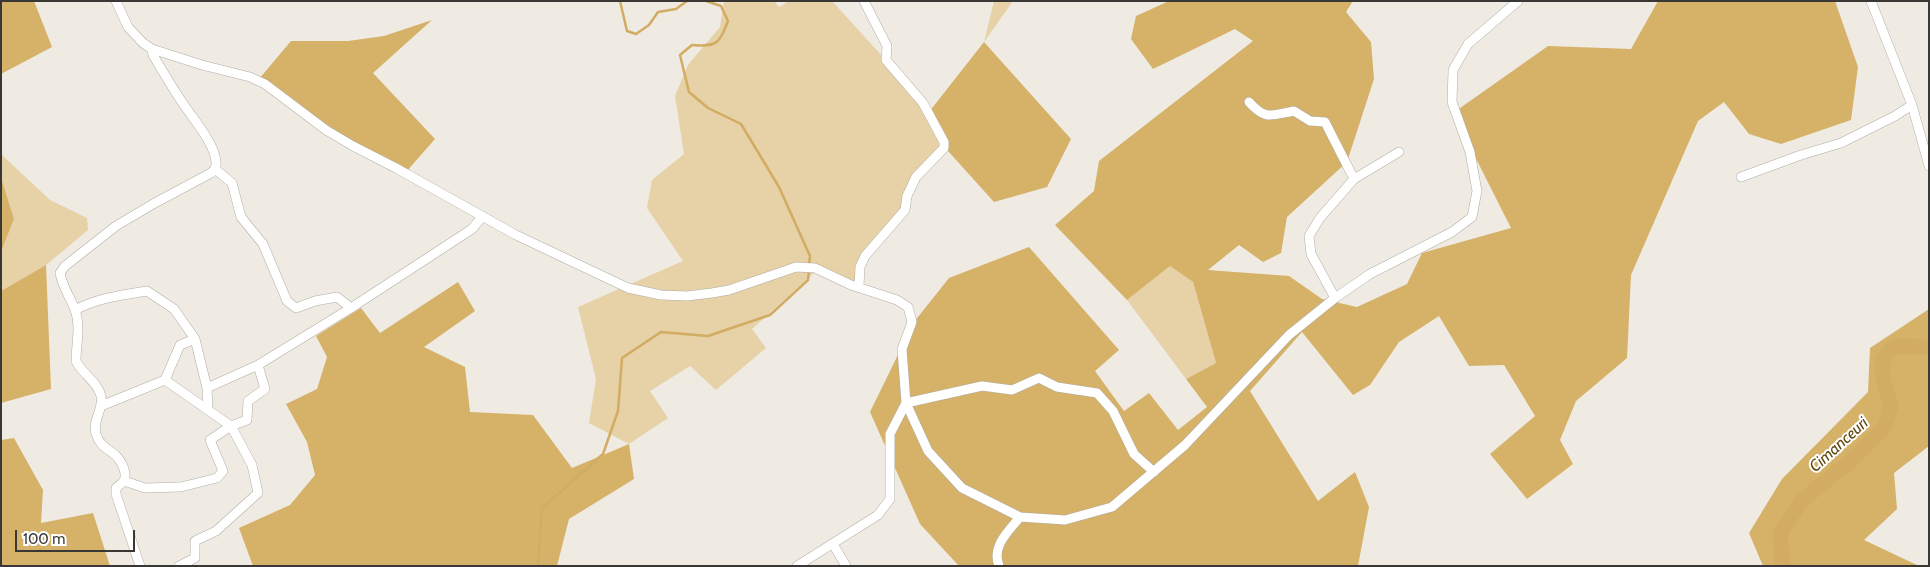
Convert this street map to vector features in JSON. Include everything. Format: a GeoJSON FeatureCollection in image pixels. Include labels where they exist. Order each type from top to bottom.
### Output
{"type":"FeatureCollection","features":[{"type":"Feature","properties":{"kind":"street"},"geometry":{"type":"LineString","coordinates":[[116,1],[128,27],[143,43],[152,49],[202,65],[234,72],[265,84],[326,130],[353,146],[516,235],[628,288],[647,293],[687,296],[729,290],[804,267],[815,268],[897,300],[908,307],[912,322],[902,349],[906,403],[928,451],[962,488],[1020,518],[1066,520],[1112,507],[1185,445],[1289,336],[1335,298],[1370,274],[1452,232],[1472,217],[1477,190],[1470,152],[1452,102],[1453,70],[1468,44],[1518,1]]}},
{"type":"Feature","properties":{"kind":"street"},"geometry":{"type":"LineString","coordinates":[[859,286],[860,267],[865,256],[905,210],[907,196],[916,177],[944,148],[944,142],[923,103],[886,60],[887,46],[864,1]]}},
{"type":"Feature","properties":{"kind":"street"},"geometry":{"type":"LineString","coordinates":[[1871,1],[1912,105],[1929,166]]}},
{"type":"Feature","properties":{"kind":"street"},"geometry":{"type":"LineString","coordinates":[[140,566],[116,494],[116,488],[124,481],[126,476],[121,460],[116,454],[101,444],[96,434],[96,419],[102,398],[100,392],[76,361],[78,333],[75,310],[62,286],[60,273],[65,266],[116,226],[212,173],[215,169],[217,164],[215,154],[197,121],[185,106],[153,55],[152,49]]}},
{"type":"Feature","properties":{"kind":"street"},"geometry":{"type":"LineString","coordinates":[[1249,102],[1260,113],[1267,116],[1294,111],[1310,121],[1325,122],[1354,179]]}},
{"type":"Feature","properties":{"kind":"street"},"geometry":{"type":"LineString","coordinates":[[1742,177],[1801,155],[1841,143],[1895,116],[1912,105]]}},
{"type":"Feature","properties":{"kind":"street"},"geometry":{"type":"LineString","coordinates":[[1335,298],[1312,254],[1309,236],[1320,218],[1354,179],[1399,152]]}},
{"type":"Feature","properties":{"kind":"street"},"geometry":{"type":"LineString","coordinates":[[215,169],[232,183],[241,217],[263,244],[287,301],[296,308],[315,301],[337,297],[351,308]]}},
{"type":"Feature","properties":{"kind":"street"},"geometry":{"type":"LineString","coordinates":[[207,388],[258,365],[351,308],[472,229],[482,217]]}},
{"type":"Feature","properties":{"kind":"street"},"geometry":{"type":"LineString","coordinates":[[75,310],[108,298],[147,291],[174,309],[195,339],[207,388],[208,410]]}},
{"type":"Feature","properties":{"kind":"street"},"geometry":{"type":"LineString","coordinates":[[101,406],[165,380],[180,345],[195,339]]}},
{"type":"Feature","properties":{"kind":"street"},"geometry":{"type":"LineString","coordinates":[[124,481],[144,488],[181,487],[217,478],[223,471],[210,440],[231,426],[247,420],[248,401],[265,389],[258,365]]}},
{"type":"Feature","properties":{"kind":"street"},"geometry":{"type":"LineString","coordinates":[[906,403],[982,386],[1012,390],[1039,378],[1057,387],[1097,393],[1113,411],[1134,454],[1154,472]]}},
{"type":"Feature","properties":{"kind":"street"},"geometry":{"type":"LineString","coordinates":[[165,380],[231,426],[252,465],[258,493],[216,531],[195,541],[195,558],[179,566]]}},
{"type":"Feature","properties":{"kind":"street"},"geometry":{"type":"LineString","coordinates":[[797,566],[878,515],[890,499],[890,434],[906,403]]}},
{"type":"Feature","properties":{"kind":"street"},"geometry":{"type":"LineString","coordinates":[[1000,566],[997,560],[999,543],[1020,518]]}},
{"type":"Feature","properties":{"kind":"street"},"geometry":{"type":"LineString","coordinates":[[833,544],[846,566]]}},
{"type":"Feature","properties":{"kind":"shaded area"},"geometry":{"type":"Polygon","coordinates":[[[1,1],[34,1],[52,47],[1,74],[1,1]]]}},
{"type":"Feature","properties":{"kind":"shaded area"},"geometry":{"type":"Polygon","coordinates":[[[724,1],[774,1],[779,7],[789,1],[832,1],[929,112],[948,151],[914,177],[904,216],[865,261],[861,287],[817,270],[752,329],[766,348],[716,390],[690,366],[650,391],[668,418],[629,444],[589,423],[596,379],[578,307],[683,261],[647,208],[652,180],[684,154],[675,96],[688,65],[720,27],[724,1]]]}},
{"type":"Feature","properties":{"kind":"shaded area"},"geometry":{"type":"Polygon","coordinates":[[[994,1],[1013,1],[984,42],[994,1]]]}},
{"type":"Feature","properties":{"kind":"shaded area"},"geometry":{"type":"Polygon","coordinates":[[[1169,1],[1353,1],[1346,12],[1371,42],[1374,79],[1347,162],[1287,217],[1281,253],[1263,262],[1239,245],[1208,270],[1289,276],[1322,299],[1357,307],[1407,284],[1422,253],[1511,228],[1453,113],[1548,46],[1631,49],[1658,1],[1835,1],[1858,67],[1851,120],[1781,144],[1749,134],[1724,102],[1698,121],[1631,275],[1627,358],[1576,401],[1560,440],[1573,464],[1527,499],[1490,454],[1535,416],[1504,365],[1469,366],[1439,316],[1399,342],[1370,385],[1353,395],[1302,332],[1250,391],[1318,501],[1355,472],[1369,507],[1358,566],[959,566],[920,524],[870,412],[914,322],[949,278],[1029,247],[1119,350],[1095,371],[1124,411],[1149,393],[1178,430],[1207,407],[1186,379],[1216,363],[1193,282],[1170,266],[1127,300],[1055,225],[1094,191],[1099,161],[1253,41],[1235,29],[1153,69],[1131,39],[1136,16],[1169,1]]]}},
{"type":"Feature","properties":{"kind":"shaded area"},"geometry":{"type":"Polygon","coordinates":[[[432,20],[373,73],[435,139],[406,172],[328,133],[259,79],[291,41],[348,41],[384,36],[432,20]]]}},
{"type":"Feature","properties":{"kind":"shaded area"},"geometry":{"type":"Polygon","coordinates":[[[984,42],[1071,139],[1047,187],[994,202],[948,151],[929,112],[984,42]]]}},
{"type":"Feature","properties":{"kind":"shaded area"},"geometry":{"type":"Polygon","coordinates":[[[1,154],[50,200],[87,218],[88,230],[46,265],[1,291],[1,252],[14,219],[1,177],[1,154]]]}},
{"type":"Feature","properties":{"kind":"shaded area"},"geometry":{"type":"Polygon","coordinates":[[[1,177],[14,219],[1,252],[1,177]]]}},
{"type":"Feature","properties":{"kind":"shaded area"},"geometry":{"type":"Polygon","coordinates":[[[46,265],[51,389],[1,403],[1,291],[46,265]]]}},
{"type":"Feature","properties":{"kind":"shaded area"},"geometry":{"type":"Polygon","coordinates":[[[1170,266],[1193,282],[1216,363],[1186,379],[1127,300],[1170,266]]]}},
{"type":"Feature","properties":{"kind":"shaded area"},"geometry":{"type":"Polygon","coordinates":[[[458,282],[475,311],[424,347],[465,367],[470,412],[533,415],[572,468],[629,444],[634,479],[569,519],[557,566],[253,566],[239,528],[290,505],[315,475],[307,442],[286,404],[317,389],[327,357],[316,336],[361,308],[380,333],[458,282]]]}},
{"type":"Feature","properties":{"kind":"shaded area"},"geometry":{"type":"Polygon","coordinates":[[[1929,309],[1929,446],[1894,473],[1897,509],[1864,540],[1919,566],[1763,566],[1749,533],[1782,479],[1868,392],[1870,348],[1929,309]]]}},
{"type":"Feature","properties":{"kind":"shaded area"},"geometry":{"type":"Polygon","coordinates":[[[14,438],[43,490],[41,523],[93,513],[110,566],[1,566],[1,440],[14,438]]]}},
{"type":"Feature","properties":{"kind":"waterway"},"geometry":{"type":"LineString","coordinates":[[620,1],[627,31],[636,34],[649,25],[658,12],[676,9],[687,1]]}},
{"type":"Feature","properties":{"kind":"waterway"},"geometry":{"type":"LineString","coordinates":[[706,1],[721,6],[728,21],[722,35],[716,42],[707,45],[692,45],[680,55],[689,92],[708,108],[741,124],[779,187],[810,256],[809,265]]}},
{"type":"Feature","properties":{"kind":"waterway"},"geometry":{"type":"LineString","coordinates":[[538,566],[542,508],[603,454],[618,411],[622,358],[661,332],[708,336],[770,315],[808,280],[809,271]]}},
{"type":"Feature","properties":{"kind":"waterway","name":"Cimanceuri"},"geometry":{"type":"LineString","coordinates":[[1784,566],[1782,563],[1780,533],[1801,501],[1852,460],[1885,427],[1891,406],[1883,380],[1883,360],[1894,346],[1929,347]]}}]}
